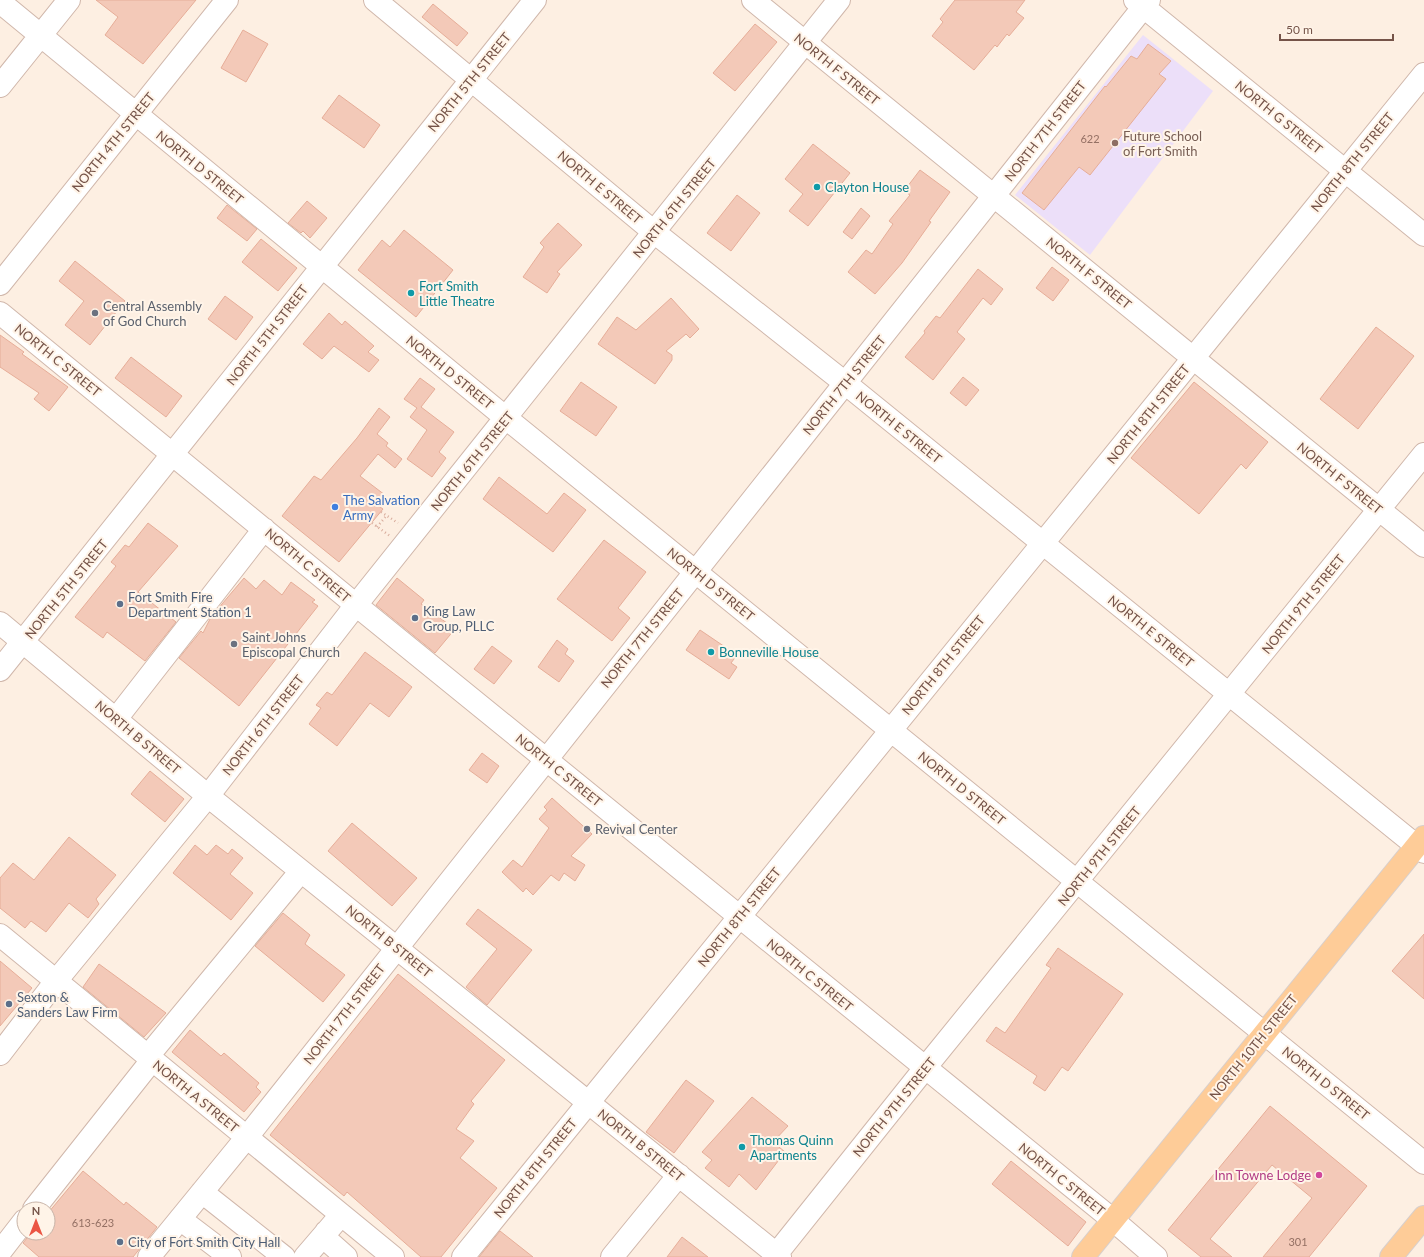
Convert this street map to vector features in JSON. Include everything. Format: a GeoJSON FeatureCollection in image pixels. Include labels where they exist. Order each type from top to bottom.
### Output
{"type":"FeatureCollection","features":[{"type":"Feature","properties":{"kind":"main road","name":"NORTH 10TH STREET"},"geometry":{"type":"LineString","coordinates":[[1083,1257],[1264,1033],[1421,845]]}},
{"type":"Feature","properties":{"kind":"main road"},"geometry":{"type":"LineString","coordinates":[[1391,1257],[1424,1217]]}},
{"type":"Feature","properties":{"kind":"street"},"geometry":{"type":"LineString","coordinates":[[0,86],[69,0]]}},
{"type":"Feature","properties":{"kind":"street","name":"NORTH 4TH STREET"},"geometry":{"type":"LineString","coordinates":[[0,284],[227,0]]}},
{"type":"Feature","properties":{"kind":"street","name":"NORTH E STREET"},"geometry":{"type":"LineString","coordinates":[[375,0],[654,232],[845,383],[1229,694],[1421,845]]}},
{"type":"Feature","properties":{"kind":"street","name":"NORTH 5TH STREET"},"geometry":{"type":"LineString","coordinates":[[0,670],[321,266],[535,0]]}},
{"type":"Feature","properties":{"kind":"street","name":"NORTH F STREET"},"geometry":{"type":"LineString","coordinates":[[753,0],[1424,546]]}},
{"type":"Feature","properties":{"kind":"street","name":"NORTH 6TH STREET"},"geometry":{"type":"LineString","coordinates":[[0,1054],[56,981],[208,796],[356,605],[839,0]]}},
{"type":"Feature","properties":{"kind":"street","name":"NORTH D STREET"},"geometry":{"type":"LineString","coordinates":[[0,2],[506,418],[1424,1164]]}},
{"type":"Feature","properties":{"kind":"street","name":"NORTH G STREET"},"geometry":{"type":"LineString","coordinates":[[1142,2],[1424,235]]}},
{"type":"Feature","properties":{"kind":"street","name":"NORTH 7TH STREET"},"geometry":{"type":"LineString","coordinates":[[149,1257],[247,1137],[994,196],[1142,2]]}},
{"type":"Feature","properties":{"kind":"street","name":"NORTH 8TH STREET"},"geometry":{"type":"LineString","coordinates":[[463,1257],[1424,74]]}},
{"type":"Feature","properties":{"kind":"street","name":"NORTH C STREET"},"geometry":{"type":"LineString","coordinates":[[0,313],[356,605],[1113,1220],[1156,1257]]}},
{"type":"Feature","properties":{"kind":"street","name":"NORTH 9TH STREET"},"geometry":{"type":"LineString","coordinates":[[777,1256],[925,1068],[1078,882],[1424,454]]}},
{"type":"Feature","properties":{"kind":"street"},"geometry":{"type":"LineString","coordinates":[[116,719],[264,528]]}},
{"type":"Feature","properties":{"kind":"street","name":"NORTH B STREET"},"geometry":{"type":"LineString","coordinates":[[0,623],[208,796],[589,1102],[777,1256]]}},
{"type":"Feature","properties":{"kind":"street"},"geometry":{"type":"LineString","coordinates":[[40,1201],[150,1058],[301,870]]}},
{"type":"Feature","properties":{"kind":"street","name":"NORTH A STREET"},"geometry":{"type":"LineString","coordinates":[[0,935],[393,1257]]}},
{"type":"Feature","properties":{"kind":"street"},"geometry":{"type":"LineString","coordinates":[[612,1257],[679,1175]]}},
{"type":"Feature","properties":{"kind":"street"},"geometry":{"type":"LineString","coordinates":[[202,1192],[284,1257]]}},
{"type":"Feature","properties":{"kind":"street"},"geometry":{"type":"LineString","coordinates":[[317,1248],[341,1214]]}},
{"type":"Feature","properties":{"kind":"street"},"geometry":{"type":"LineString","coordinates":[[180,1219],[230,1257]]}},
{"type":"Feature","properties":{"kind":"street"},"geometry":{"type":"LineString","coordinates":[[0,1252],[16,1231]]}},
{"type":"Feature","properties":{"kind":"street"},"geometry":{"type":"LineString","coordinates":[[317,1248],[328,1241],[346,1257]]}},
{"type":"Feature","properties":{"kind":"street"},"geometry":{"type":"LineString","coordinates":[[317,1248],[322,1244],[335,1257]]}},
{"type":"Feature","properties":{"kind":"path"},"geometry":{"type":"LineString","coordinates":[[381,512],[399,523]]}},
{"type":"Feature","properties":{"kind":"path"},"geometry":{"type":"LineString","coordinates":[[377,526],[387,515]]}},
{"type":"Feature","properties":{"kind":"path"},"geometry":{"type":"LineString","coordinates":[[372,522],[395,540]]}},
{"type":"Feature","properties":{"kind":"shaded area","name":"Future School of Fort Smith"},"geometry":{"type":"Polygon","coordinates":[[[1143,35],[1213,91],[1090,255],[1015,195],[1143,35]]]}},
{"type":"Feature","properties":{"kind":"building"},"geometry":{"type":"Polygon","coordinates":[[[96,0],[196,0],[143,64],[105,35],[118,17],[96,0]]]}},
{"type":"Feature","properties":{"kind":"building"},"geometry":{"type":"Polygon","coordinates":[[[955,0],[1025,0],[1016,12],[1024,18],[1009,36],[1007,34],[997,47],[995,45],[974,70],[932,36],[943,22],[940,19],[955,0]]]}},
{"type":"Feature","properties":{"kind":"building"},"geometry":{"type":"Polygon","coordinates":[[[433,4],[468,33],[457,46],[422,17],[433,4]]]}},
{"type":"Feature","properties":{"kind":"building"},"geometry":{"type":"Polygon","coordinates":[[[755,24],[777,42],[735,91],[713,73],[755,24]]]}},
{"type":"Feature","properties":{"kind":"building"},"geometry":{"type":"Polygon","coordinates":[[[243,30],[268,44],[246,82],[221,68],[243,30]]]}},
{"type":"Feature","properties":{"kind":"building","name":"Future School of Fort Smith"},"geometry":{"type":"Polygon","coordinates":[[[1148,44],[1171,61],[1159,74],[1166,79],[1090,175],[1079,167],[1044,210],[1022,193],[1105,86],[1106,87],[1131,56],[1137,59],[1148,44]]]}},
{"type":"Feature","properties":{"kind":"building"},"geometry":{"type":"Polygon","coordinates":[[[339,95],[380,125],[364,148],[322,118],[339,95]]]}},
{"type":"Feature","properties":{"kind":"building","name":"Clayton House"},"geometry":{"type":"Polygon","coordinates":[[[813,144],[850,173],[808,226],[789,211],[803,194],[785,179],[813,144]]]}},
{"type":"Feature","properties":{"kind":"building"},"geometry":{"type":"Polygon","coordinates":[[[920,170],[950,192],[902,263],[875,294],[848,272],[866,250],[872,254],[893,224],[889,221],[910,195],[904,191],[920,170]]]}},
{"type":"Feature","properties":{"kind":"building"},"geometry":{"type":"Polygon","coordinates":[[[737,195],[760,213],[731,251],[707,233],[737,195]]]}},
{"type":"Feature","properties":{"kind":"building"},"geometry":{"type":"Polygon","coordinates":[[[307,201],[327,218],[310,238],[303,231],[301,233],[288,223],[307,201]]]}},
{"type":"Feature","properties":{"kind":"building"},"geometry":{"type":"Polygon","coordinates":[[[227,205],[257,229],[247,241],[217,218],[227,205]]]}},
{"type":"Feature","properties":{"kind":"building"},"geometry":{"type":"Polygon","coordinates":[[[861,208],[870,216],[852,239],[843,232],[861,208]]]}},
{"type":"Feature","properties":{"kind":"building"},"geometry":{"type":"Polygon","coordinates":[[[558,223],[582,245],[557,272],[560,274],[547,293],[523,277],[544,247],[540,243],[558,223]]]}},
{"type":"Feature","properties":{"kind":"building","name":"Fort Smith Little Theatre"},"geometry":{"type":"Polygon","coordinates":[[[404,230],[453,270],[416,317],[358,270],[382,240],[390,247],[404,230]]]}},
{"type":"Feature","properties":{"kind":"building"},"geometry":{"type":"Polygon","coordinates":[[[261,239],[297,268],[278,291],[242,262],[261,239]]]}},
{"type":"Feature","properties":{"kind":"building","name":"Central Assembly of God Church"},"geometry":{"type":"Polygon","coordinates":[[[75,261],[125,301],[90,345],[65,325],[84,301],[59,281],[75,261]]]}},
{"type":"Feature","properties":{"kind":"building"},"geometry":{"type":"Polygon","coordinates":[[[1052,267],[1069,280],[1053,301],[1036,288],[1052,267]]]}},
{"type":"Feature","properties":{"kind":"building"},"geometry":{"type":"Polygon","coordinates":[[[978,269],[1003,289],[991,305],[983,298],[957,332],[965,339],[933,380],[905,357],[925,333],[924,331],[936,316],[940,318],[978,269]]]}},
{"type":"Feature","properties":{"kind":"building"},"geometry":{"type":"Polygon","coordinates":[[[225,296],[253,317],[236,340],[208,319],[225,296]]]}},
{"type":"Feature","properties":{"kind":"building"},"geometry":{"type":"Polygon","coordinates":[[[671,298],[699,329],[690,338],[686,334],[666,351],[672,355],[672,360],[655,384],[598,344],[617,317],[636,330],[671,298]]]}},
{"type":"Feature","properties":{"kind":"building"},"geometry":{"type":"Polygon","coordinates":[[[329,313],[342,325],[345,321],[374,346],[368,352],[379,360],[369,372],[334,346],[322,359],[303,344],[329,313]]]}},
{"type":"Feature","properties":{"kind":"building"},"geometry":{"type":"Polygon","coordinates":[[[1376,327],[1414,356],[1358,429],[1320,399],[1376,327]]]}},
{"type":"Feature","properties":{"kind":"building"},"geometry":{"type":"Polygon","coordinates":[[[0,335],[24,352],[22,354],[68,387],[49,411],[34,399],[39,393],[0,367],[0,335]]]}},
{"type":"Feature","properties":{"kind":"building"},"geometry":{"type":"Polygon","coordinates":[[[131,357],[182,396],[166,417],[115,378],[131,357]]]}},
{"type":"Feature","properties":{"kind":"building"},"geometry":{"type":"Polygon","coordinates":[[[963,377],[979,390],[966,406],[950,393],[963,377]]]}},
{"type":"Feature","properties":{"kind":"building"},"geometry":{"type":"Polygon","coordinates":[[[420,378],[435,389],[421,407],[454,432],[439,452],[446,458],[432,477],[407,459],[427,430],[410,417],[417,408],[404,399],[420,378]]]}},
{"type":"Feature","properties":{"kind":"building"},"geometry":{"type":"Polygon","coordinates":[[[581,382],[617,407],[596,436],[560,411],[581,382]]]}},
{"type":"Feature","properties":{"kind":"building"},"geometry":{"type":"Polygon","coordinates":[[[1194,382],[1268,442],[1246,469],[1241,464],[1199,514],[1131,458],[1194,382]]]}},
{"type":"Feature","properties":{"kind":"building","name":"The Salvation Army"},"geometry":{"type":"Polygon","coordinates":[[[379,408],[390,417],[377,434],[388,443],[386,446],[402,459],[395,468],[378,454],[360,476],[385,495],[377,505],[383,509],[339,562],[282,516],[314,476],[321,480],[357,438],[379,408]]]}},
{"type":"Feature","properties":{"kind":"building"},"geometry":{"type":"Polygon","coordinates":[[[499,477],[547,514],[564,493],[586,510],[553,552],[483,499],[499,477]]]}},
{"type":"Feature","properties":{"kind":"building","name":"Fort Smith Fire Department Station 1"},"geometry":{"type":"Polygon","coordinates":[[[148,523],[178,546],[138,592],[176,622],[145,661],[107,632],[103,638],[75,617],[116,566],[111,562],[125,545],[129,547],[148,523]]]}},
{"type":"Feature","properties":{"kind":"building"},"geometry":{"type":"Polygon","coordinates":[[[604,540],[646,572],[618,608],[630,618],[612,641],[557,599],[604,540]]]}},
{"type":"Feature","properties":{"kind":"building","name":"Saint Johns Episcopal Church"},"geometry":{"type":"Polygon","coordinates":[[[244,578],[256,589],[264,580],[282,595],[291,582],[315,600],[312,602],[318,606],[239,706],[179,658],[201,631],[203,633],[211,617],[244,578]]]}},
{"type":"Feature","properties":{"kind":"building","name":"King Law Group, PLLC"},"geometry":{"type":"Polygon","coordinates":[[[397,578],[424,600],[421,604],[455,629],[435,653],[376,605],[397,578]]]}},
{"type":"Feature","properties":{"kind":"building","name":"Bonneville House"},"geometry":{"type":"Polygon","coordinates":[[[700,630],[737,655],[731,663],[737,667],[729,679],[686,650],[700,630]]]}},
{"type":"Feature","properties":{"kind":"building"},"geometry":{"type":"Polygon","coordinates":[[[557,640],[568,649],[565,654],[574,661],[559,682],[538,667],[557,640]]]}},
{"type":"Feature","properties":{"kind":"building"},"geometry":{"type":"Polygon","coordinates":[[[492,646],[512,661],[494,684],[474,669],[492,646]]]}},
{"type":"Feature","properties":{"kind":"building"},"geometry":{"type":"Polygon","coordinates":[[[365,652],[412,687],[389,717],[370,703],[337,746],[309,724],[321,708],[316,705],[327,692],[332,695],[365,652]]]}},
{"type":"Feature","properties":{"kind":"building"},"geometry":{"type":"Polygon","coordinates":[[[482,753],[499,766],[487,783],[469,770],[482,753]]]}},
{"type":"Feature","properties":{"kind":"building"},"geometry":{"type":"Polygon","coordinates":[[[150,771],[184,799],[165,822],[131,794],[150,771]]]}},
{"type":"Feature","properties":{"kind":"building"},"geometry":{"type":"Polygon","coordinates":[[[552,798],[592,834],[571,856],[585,865],[575,881],[564,873],[559,881],[551,875],[533,895],[526,888],[523,892],[502,872],[513,860],[522,867],[549,828],[539,819],[547,810],[544,807],[552,798]]]}},
{"type":"Feature","properties":{"kind":"building"},"geometry":{"type":"Polygon","coordinates":[[[352,823],[417,878],[392,906],[328,851],[352,823]]]}},
{"type":"Feature","properties":{"kind":"building"},"geometry":{"type":"Polygon","coordinates":[[[69,837],[116,875],[96,899],[99,904],[88,918],[69,903],[46,932],[31,921],[25,928],[0,908],[0,878],[13,863],[34,880],[69,837]]]}},
{"type":"Feature","properties":{"kind":"building"},"geometry":{"type":"Polygon","coordinates":[[[195,845],[207,855],[216,845],[228,854],[232,849],[243,858],[230,874],[253,893],[231,920],[173,873],[195,845]]]}},
{"type":"Feature","properties":{"kind":"building"},"geometry":{"type":"Polygon","coordinates":[[[478,909],[532,950],[487,1005],[466,987],[497,949],[466,924],[478,909]]]}},
{"type":"Feature","properties":{"kind":"building"},"geometry":{"type":"Polygon","coordinates":[[[283,913],[310,935],[305,944],[345,975],[323,1002],[255,946],[283,913]]]}},
{"type":"Feature","properties":{"kind":"building"},"geometry":{"type":"Polygon","coordinates":[[[1424,934],[1424,999],[1392,971],[1424,934]]]}},
{"type":"Feature","properties":{"kind":"building"},"geometry":{"type":"Polygon","coordinates":[[[1058,948],[1123,994],[1068,1071],[1062,1067],[1045,1091],[1033,1083],[1037,1076],[986,1041],[996,1027],[1005,1033],[1051,968],[1046,965],[1058,948]]]}},
{"type":"Feature","properties":{"kind":"building","name":"Sexton & Sanders Law Firm"},"geometry":{"type":"Polygon","coordinates":[[[0,961],[32,988],[0,1026],[0,961]]]}},
{"type":"Feature","properties":{"kind":"building"},"geometry":{"type":"Polygon","coordinates":[[[99,964],[166,1013],[144,1037],[83,987],[99,964]]]}},
{"type":"Feature","properties":{"kind":"building"},"geometry":{"type":"Polygon","coordinates":[[[398,974],[505,1060],[471,1101],[474,1104],[456,1129],[474,1141],[460,1158],[497,1188],[441,1257],[421,1257],[347,1192],[344,1196],[270,1135],[398,974]]]}},
{"type":"Feature","properties":{"kind":"building"},"geometry":{"type":"Polygon","coordinates":[[[190,1030],[221,1056],[224,1053],[259,1083],[256,1087],[261,1092],[244,1112],[172,1052],[190,1030]]]}},
{"type":"Feature","properties":{"kind":"building"},"geometry":{"type":"Polygon","coordinates":[[[686,1080],[714,1101],[674,1153],[646,1132],[686,1080]]]}},
{"type":"Feature","properties":{"kind":"building","name":"Thomas Quinn Apartments"},"geometry":{"type":"Polygon","coordinates":[[[752,1097],[788,1126],[773,1142],[785,1152],[756,1190],[739,1174],[729,1187],[705,1168],[712,1160],[702,1152],[752,1097]]]}},
{"type":"Feature","properties":{"kind":"building","name":"Inn Towne Lodge"},"geometry":{"type":"Polygon","coordinates":[[[1270,1106],[1367,1186],[1309,1257],[1263,1257],[1312,1198],[1272,1165],[1210,1239],[1232,1257],[1201,1257],[1168,1230],[1270,1106]]]}},
{"type":"Feature","properties":{"kind":"building"},"geometry":{"type":"Polygon","coordinates":[[[1011,1161],[1086,1222],[1068,1246],[992,1184],[1011,1161]]]}},
{"type":"Feature","properties":{"kind":"building"},"geometry":{"type":"Polygon","coordinates":[[[83,1171],[124,1205],[126,1202],[157,1227],[133,1257],[39,1257],[23,1243],[25,1241],[56,1241],[56,1203],[83,1171]]]}},
{"type":"Feature","properties":{"kind":"building"},"geometry":{"type":"Polygon","coordinates":[[[500,1231],[533,1257],[479,1257],[500,1231]]]}},
{"type":"Feature","properties":{"kind":"building"},"geometry":{"type":"Polygon","coordinates":[[[682,1237],[708,1257],[667,1257],[682,1237]]]}},
{"type":"Feature","properties":{"kind":"place","name":"Future School of Fort Smith"},"geometry":{"type":"Point","coordinates":[1115,143]}},
{"type":"Feature","properties":{"kind":"place","name":"Clayton House"},"geometry":{"type":"Point","coordinates":[817,187]}},
{"type":"Feature","properties":{"kind":"place","name":"Fort Smith Little Theatre"},"geometry":{"type":"Point","coordinates":[411,293]}},
{"type":"Feature","properties":{"kind":"place","name":"Central Assembly of God Church"},"geometry":{"type":"Point","coordinates":[95,313]}},
{"type":"Feature","properties":{"kind":"place","name":"The Salvation Army"},"geometry":{"type":"Point","coordinates":[335,507]}},
{"type":"Feature","properties":{"kind":"place","name":"Fort Smith Fire Department Station 1"},"geometry":{"type":"Point","coordinates":[120,604]}},
{"type":"Feature","properties":{"kind":"place","name":"King Law Group, PLLC"},"geometry":{"type":"Point","coordinates":[415,618]}},
{"type":"Feature","properties":{"kind":"place","name":"Saint Johns Episcopal Church"},"geometry":{"type":"Point","coordinates":[234,644]}},
{"type":"Feature","properties":{"kind":"place","name":"Bonneville House"},"geometry":{"type":"Point","coordinates":[711,652]}},
{"type":"Feature","properties":{"kind":"place","name":"Revival Center"},"geometry":{"type":"Point","coordinates":[587,829]}},
{"type":"Feature","properties":{"kind":"place","name":"Sexton & Sanders Law Firm"},"geometry":{"type":"Point","coordinates":[9,1004]}},
{"type":"Feature","properties":{"kind":"place","name":"Thomas Quinn Apartments"},"geometry":{"type":"Point","coordinates":[742,1147]}},
{"type":"Feature","properties":{"kind":"place","name":"Inn Towne Lodge"},"geometry":{"type":"Point","coordinates":[1319,1175]}},
{"type":"Feature","properties":{"kind":"place","name":"City of Fort Smith City Hall"},"geometry":{"type":"Point","coordinates":[120,1242]}}]}
